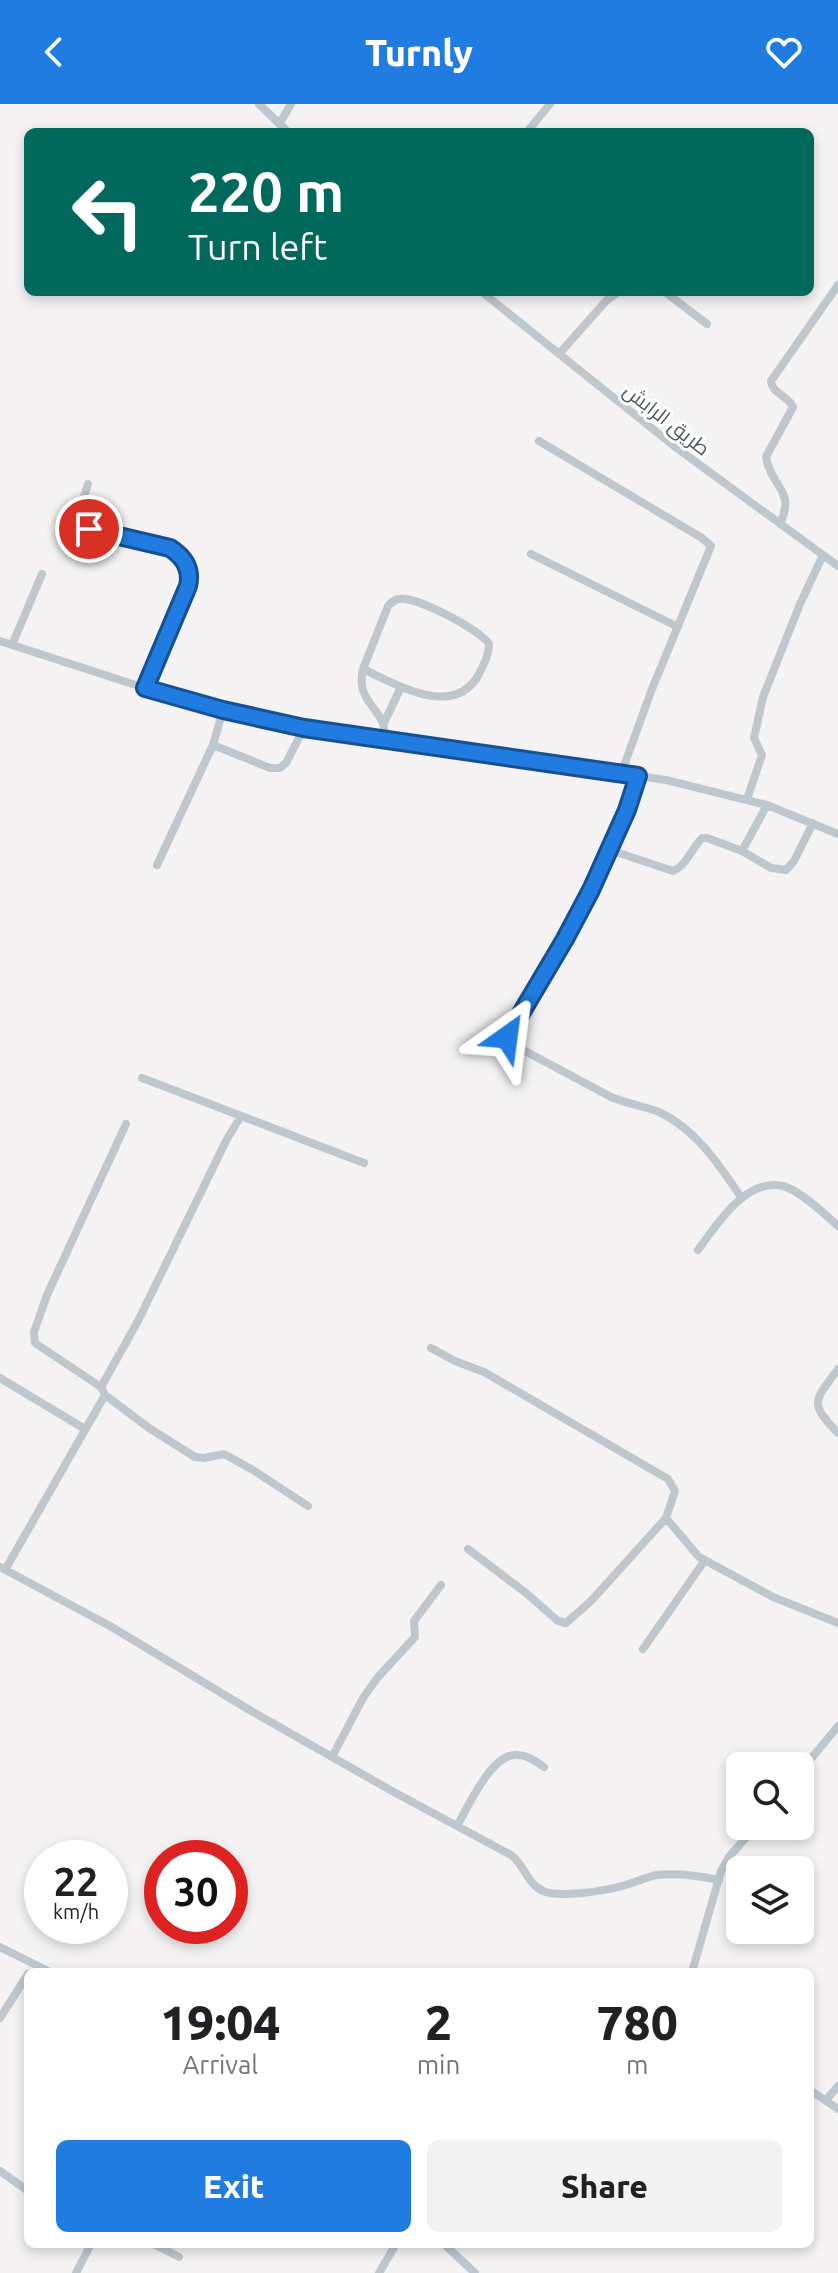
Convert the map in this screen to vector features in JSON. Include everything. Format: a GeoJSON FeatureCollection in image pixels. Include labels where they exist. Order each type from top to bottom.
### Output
{"type":"FeatureCollection","features":[{"type":"Feature","properties":{"kind":"street"},"geometry":{"type":"LineString","coordinates":[[259,104],[284,128]]}},
{"type":"Feature","properties":{"kind":"street"},"geometry":{"type":"LineString","coordinates":[[280,123],[291,104]]}},
{"type":"Feature","properties":{"kind":"street"},"geometry":{"type":"LineString","coordinates":[[530,128],[550,104]]}},
{"type":"Feature","properties":{"kind":"street"},"geometry":{"type":"LineString","coordinates":[[780,524],[786,512],[786,501],[766,457],[793,407],[789,400],[773,389],[771,381],[838,285]]}},
{"type":"Feature","properties":{"kind":"street","name":"طريق الرابش"},"geometry":{"type":"LineString","coordinates":[[487,296],[674,446],[838,566]]}},
{"type":"Feature","properties":{"kind":"street"},"geometry":{"type":"LineString","coordinates":[[559,354],[613,296]]}},
{"type":"Feature","properties":{"kind":"street"},"geometry":{"type":"LineString","coordinates":[[670,296],[707,324]]}},
{"type":"Feature","properties":{"kind":"street"},"geometry":{"type":"LineString","coordinates":[[539,441],[711,546],[621,774]]}},
{"type":"Feature","properties":{"kind":"street"},"geometry":{"type":"LineString","coordinates":[[88,484],[79,512],[85,525],[94,532],[170,548],[181,556],[189,572],[188,586],[145,688]]}},
{"type":"Feature","properties":{"kind":"street"},"geometry":{"type":"LineString","coordinates":[[531,554],[678,627]]}},
{"type":"Feature","properties":{"kind":"street"},"geometry":{"type":"LineString","coordinates":[[747,799],[762,755],[754,738],[763,697],[789,628],[823,555]]}},
{"type":"Feature","properties":{"kind":"street"},"geometry":{"type":"LineString","coordinates":[[12,645],[42,574]]}},
{"type":"Feature","properties":{"kind":"street"},"geometry":{"type":"LineString","coordinates":[[363,669],[421,695],[448,696],[461,691],[476,679],[489,652],[489,644],[484,637],[462,623],[428,607],[401,598],[388,606],[363,669],[361,689],[384,723]]}},
{"type":"Feature","properties":{"kind":"street"},"geometry":{"type":"LineString","coordinates":[[0,641],[223,710],[304,728],[676,782],[767,805],[836,831]]}},
{"type":"Feature","properties":{"kind":"street"},"geometry":{"type":"LineString","coordinates":[[383,740],[384,723],[401,687]]}},
{"type":"Feature","properties":{"kind":"street"},"geometry":{"type":"LineString","coordinates":[[157,865],[213,745],[223,710]]}},
{"type":"Feature","properties":{"kind":"street"},"geometry":{"type":"LineString","coordinates":[[213,745],[270,768],[280,768],[290,756],[304,728]]}},
{"type":"Feature","properties":{"kind":"street"},"geometry":{"type":"LineString","coordinates":[[638,776],[610,850],[565,939],[507,1037],[512,1044],[611,1097],[626,1104],[655,1110],[678,1124],[707,1150],[741,1197]]}},
{"type":"Feature","properties":{"kind":"street"},"geometry":{"type":"LineString","coordinates":[[742,851],[767,805]]}},
{"type":"Feature","properties":{"kind":"street"},"geometry":{"type":"LineString","coordinates":[[610,850],[673,871],[682,866],[702,838],[707,838],[742,851],[771,868],[786,870],[794,861],[813,823]]}},
{"type":"Feature","properties":{"kind":"street"},"geometry":{"type":"LineString","coordinates":[[142,1078],[364,1163]]}},
{"type":"Feature","properties":{"kind":"street"},"geometry":{"type":"LineString","coordinates":[[241,1116],[214,1163],[85,1429],[2,1569],[110,1626],[240,1705],[517,1859],[541,1890],[553,1894],[595,1891],[659,1875],[719,1880]]}},
{"type":"Feature","properties":{"kind":"street"},"geometry":{"type":"LineString","coordinates":[[126,1124],[47,1295],[33,1339],[149,1428],[195,1457],[224,1454],[308,1506]]}},
{"type":"Feature","properties":{"kind":"street"},"geometry":{"type":"LineString","coordinates":[[698,1250],[741,1197],[773,1185],[794,1191],[838,1226]]}},
{"type":"Feature","properties":{"kind":"street"},"geometry":{"type":"LineString","coordinates":[[431,1348],[484,1372],[668,1479],[675,1491],[666,1518],[591,1601],[566,1623],[558,1621],[468,1549]]}},
{"type":"Feature","properties":{"kind":"street"},"geometry":{"type":"LineString","coordinates":[[838,1369],[817,1401],[819,1411],[838,1433]]}},
{"type":"Feature","properties":{"kind":"street"},"geometry":{"type":"LineString","coordinates":[[0,1378],[85,1429]]}},
{"type":"Feature","properties":{"kind":"street"},"geometry":{"type":"LineString","coordinates":[[666,1518],[693,1551],[705,1560],[773,1597],[838,1623]]}},
{"type":"Feature","properties":{"kind":"street"},"geometry":{"type":"LineString","coordinates":[[643,1649],[705,1560]]}},
{"type":"Feature","properties":{"kind":"street"},"geometry":{"type":"LineString","coordinates":[[332,1757],[363,1698],[415,1637],[414,1621],[441,1585]]}},
{"type":"Feature","properties":{"kind":"street"},"geometry":{"type":"LineString","coordinates":[[814,1755],[838,1726]]}},
{"type":"Feature","properties":{"kind":"street"},"geometry":{"type":"LineString","coordinates":[[457,1826],[477,1790],[504,1757],[526,1756],[544,1767]]}},
{"type":"Feature","properties":{"kind":"street"},"geometry":{"type":"LineString","coordinates":[[693,1968],[725,1863],[744,1840]]}},
{"type":"Feature","properties":{"kind":"street"},"geometry":{"type":"LineString","coordinates":[[0,1947],[27,1968]]}},
{"type":"Feature","properties":{"kind":"street"},"geometry":{"type":"LineString","coordinates":[[0,2018],[24,1980]]}},
{"type":"Feature","properties":{"kind":"street"},"geometry":{"type":"LineString","coordinates":[[826,2100],[838,2086]]}},
{"type":"Feature","properties":{"kind":"street"},"geometry":{"type":"LineString","coordinates":[[814,2092],[838,2109]]}},
{"type":"Feature","properties":{"kind":"street"},"geometry":{"type":"LineString","coordinates":[[0,2171],[24,2188]]}},
{"type":"Feature","properties":{"kind":"street"},"geometry":{"type":"LineString","coordinates":[[76,2273],[89,2248]]}},
{"type":"Feature","properties":{"kind":"street"},"geometry":{"type":"LineString","coordinates":[[162,2248],[179,2257]]}},
{"type":"Feature","properties":{"kind":"street"},"geometry":{"type":"LineString","coordinates":[[379,2273],[394,2248]]}},
{"type":"Feature","properties":{"kind":"street"},"geometry":{"type":"LineString","coordinates":[[448,2248],[475,2273]]}},
{"type":"Feature","properties":{"kind":"route"},"geometry":{"type":"LineString","coordinates":[[89,529],[170,548],[181,556],[189,572],[188,586],[145,688],[304,728],[638,776],[627,810],[591,890],[507,1037]]}}]}
